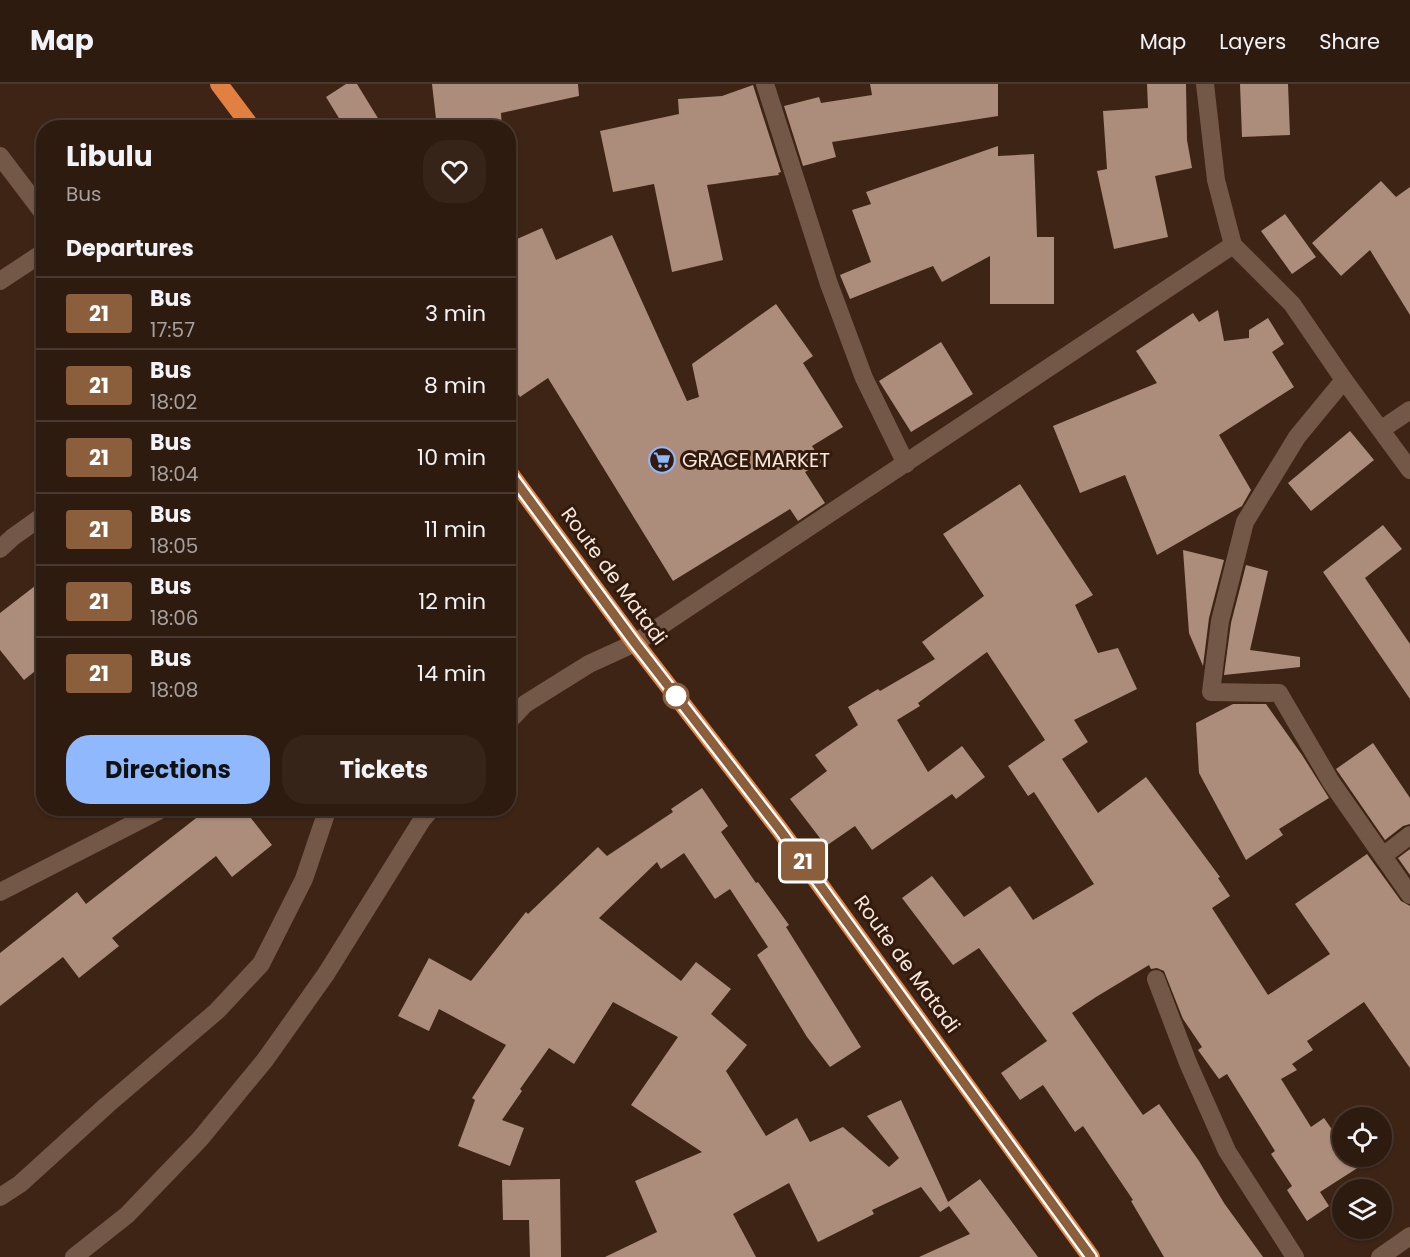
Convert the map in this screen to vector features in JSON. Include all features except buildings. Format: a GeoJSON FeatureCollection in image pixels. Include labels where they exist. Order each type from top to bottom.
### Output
{"type":"FeatureCollection","features":[{"type":"Feature","properties":{"kind":"highway"},"geometry":{"type":"LineString","coordinates":[[219,84],[246,120]]}},
{"type":"Feature","properties":{"kind":"highway","name":"Route de Matadi"},"geometry":{"type":"LineString","coordinates":[[516,482],[635,643],[780,830],[1091,1257]]}},
{"type":"Feature","properties":{"kind":"street"},"geometry":{"type":"LineString","coordinates":[[765,84],[829,284],[864,378],[906,464]]}},
{"type":"Feature","properties":{"kind":"street"},"geometry":{"type":"LineString","coordinates":[[1205,84],[1215,180],[1233,245],[1292,304],[1410,470]]}},
{"type":"Feature","properties":{"kind":"street"},"geometry":{"type":"LineString","coordinates":[[0,156],[36,203]]}},
{"type":"Feature","properties":{"kind":"street"},"geometry":{"type":"LineString","coordinates":[[516,714],[525,704],[589,664],[635,643],[1233,245]]}},
{"type":"Feature","properties":{"kind":"street"},"geometry":{"type":"LineString","coordinates":[[0,281],[36,257]]}},
{"type":"Feature","properties":{"kind":"street"},"geometry":{"type":"LineString","coordinates":[[1344,380],[1298,437],[1245,522],[1220,621],[1211,692],[1279,693],[1331,782],[1410,895]]}},
{"type":"Feature","properties":{"kind":"street"},"geometry":{"type":"LineString","coordinates":[[1382,429],[1410,410]]}},
{"type":"Feature","properties":{"kind":"street"},"geometry":{"type":"LineString","coordinates":[[0,549],[36,521]]}},
{"type":"Feature","properties":{"kind":"street"},"geometry":{"type":"LineString","coordinates":[[0,892],[148,816]]}},
{"type":"Feature","properties":{"kind":"street"},"geometry":{"type":"LineString","coordinates":[[0,1197],[20,1184],[107,1105],[217,1011],[261,964],[304,879],[325,816]]}},
{"type":"Feature","properties":{"kind":"street"},"geometry":{"type":"LineString","coordinates":[[74,1257],[127,1215],[200,1139],[265,1060],[326,974],[425,816]]}},
{"type":"Feature","properties":{"kind":"street"},"geometry":{"type":"LineString","coordinates":[[1383,856],[1410,836]]}},
{"type":"Feature","properties":{"kind":"street"},"geometry":{"type":"LineString","coordinates":[[1155,980],[1227,1151],[1294,1257]]}},
{"type":"Feature","properties":{"kind":"street"},"geometry":{"type":"LineString","coordinates":[[1380,1257],[1410,1236]]}},
{"type":"Feature","properties":{"kind":"bus line","name":"21"},"geometry":{"type":"LineString","coordinates":[[516,482],[635,643],[780,830],[1091,1257]]}},
{"type":"Feature","properties":{"kind":"place","name":"GRACE MARKET"},"geometry":{"type":"Point","coordinates":[662,460]}}]}
